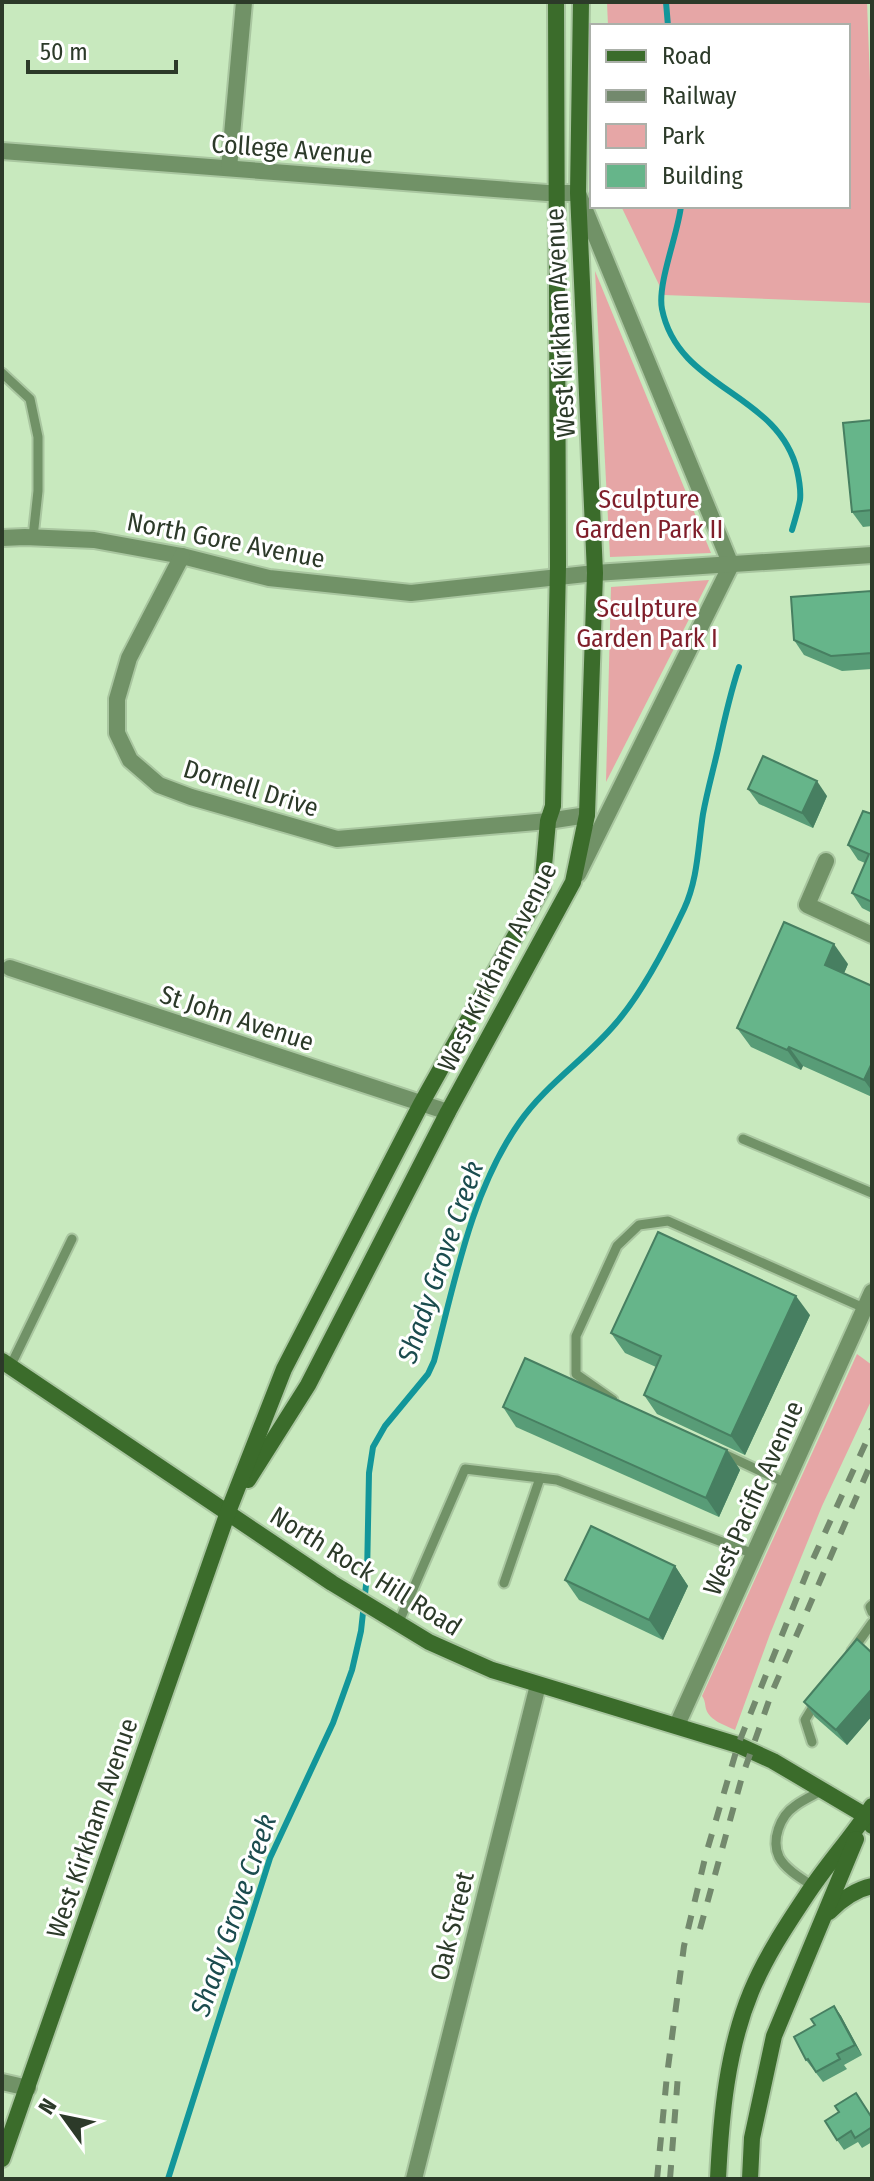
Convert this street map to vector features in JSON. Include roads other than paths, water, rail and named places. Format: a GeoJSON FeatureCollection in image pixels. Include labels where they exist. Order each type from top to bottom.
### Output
{"type":"FeatureCollection","features":[{"type":"Feature","properties":{"kind":"street"},"geometry":{"type":"LineString","coordinates":[[229,168],[244,2]]}},
{"type":"Feature","properties":{"kind":"street","name":"West Kirkham Avenue"},"geometry":{"type":"LineString","coordinates":[[2,2159],[228,1512],[284,1369],[421,1104],[542,888],[548,821],[553,806],[558,577],[556,2]]}},
{"type":"Feature","properties":{"kind":"street","name":"West Kirkham Avenue"},"geometry":{"type":"LineString","coordinates":[[228,1512],[308,1385],[448,1112],[573,882],[587,815],[595,573],[578,193],[581,2]]}},
{"type":"Feature","properties":{"kind":"street","name":"College Avenue"},"geometry":{"type":"LineString","coordinates":[[2,151],[556,194],[578,193]]}},
{"type":"Feature","properties":{"kind":"street"},"geometry":{"type":"LineString","coordinates":[[573,882],[731,565],[578,193]]}},
{"type":"Feature","properties":{"kind":"street","name":"North Gore Avenue"},"geometry":{"type":"LineString","coordinates":[[2,538],[94,540],[182,556],[269,578],[411,593],[595,573],[872,555]]}},
{"type":"Feature","properties":{"kind":"street","name":"Dornell Drive"},"geometry":{"type":"LineString","coordinates":[[182,556],[129,658],[117,699],[117,733],[130,760],[159,785],[337,839],[587,815]]}},
{"type":"Feature","properties":{"kind":"street"},"geometry":{"type":"LineString","coordinates":[[826,861],[807,905],[872,935]]}},
{"type":"Feature","properties":{"kind":"street","name":"St John Avenue"},"geometry":{"type":"LineString","coordinates":[[10,968],[448,1112]]}},
{"type":"Feature","properties":{"kind":"street","name":"West Pacific Avenue"},"geometry":{"type":"LineString","coordinates":[[677,1725],[872,1292]]}},
{"type":"Feature","properties":{"kind":"street","name":"North Rock Hill Road"},"geometry":{"type":"LineString","coordinates":[[6,1364],[332,1583],[459,1657],[538,1685],[738,1745],[773,1761],[870,1816]]}},
{"type":"Feature","properties":{"kind":"street","name":"Oak Street"},"geometry":{"type":"LineString","coordinates":[[414,2179],[538,1685]]}},
{"type":"Feature","properties":{"kind":"street"},"geometry":{"type":"LineString","coordinates":[[718,2179],[726,2088],[739,2028],[752,1990],[813,1886],[870,1816]]}},
{"type":"Feature","properties":{"kind":"street"},"geometry":{"type":"LineString","coordinates":[[750,2179],[752,2138],[774,2036],[822,1919],[870,1816]]}},
{"type":"Feature","properties":{"kind":"street"},"geometry":{"type":"LineString","coordinates":[[822,1919],[855,1891],[872,1886]]}},
{"type":"Feature","properties":{"kind":"street"},"geometry":{"type":"LineString","coordinates":[[2,2082],[28,2088]]}},
{"type":"Feature","properties":{"kind":"lane"},"geometry":{"type":"LineString","coordinates":[[2,373],[30,399],[38,437],[38,491],[33,537]]}},
{"type":"Feature","properties":{"kind":"lane"},"geometry":{"type":"LineString","coordinates":[[743,1139],[872,1193]]}},
{"type":"Feature","properties":{"kind":"lane"},"geometry":{"type":"LineString","coordinates":[[620,1405],[576,1374],[576,1336],[617,1246],[639,1225],[668,1221],[864,1308]]}},
{"type":"Feature","properties":{"kind":"lane"},"geometry":{"type":"LineString","coordinates":[[6,1364],[72,1239]]}},
{"type":"Feature","properties":{"kind":"lane"},"geometry":{"type":"LineString","coordinates":[[712,1448],[786,1483]]}},
{"type":"Feature","properties":{"kind":"lane"},"geometry":{"type":"LineString","coordinates":[[391,1620],[465,1469],[557,1480],[754,1554]]}},
{"type":"Feature","properties":{"kind":"lane"},"geometry":{"type":"LineString","coordinates":[[504,1583],[540,1478]]}},
{"type":"Feature","properties":{"kind":"lane"},"geometry":{"type":"LineString","coordinates":[[872,1605],[872,1612]]}},
{"type":"Feature","properties":{"kind":"lane"},"geometry":{"type":"LineString","coordinates":[[845,1660],[872,1623]]}},
{"type":"Feature","properties":{"kind":"lane"},"geometry":{"type":"LineString","coordinates":[[812,1742],[805,1720],[819,1697]]}},
{"type":"Feature","properties":{"kind":"lane"},"geometry":{"type":"LineString","coordinates":[[813,1886],[796,1875],[779,1857],[777,1840],[781,1820],[793,1807],[823,1790]]}},
{"type":"Feature","properties":{"kind":"waterway","name":"Shady Grove Creek"},"geometry":{"type":"LineString","coordinates":[[666,2],[668,24]]}},
{"type":"Feature","properties":{"kind":"waterway","name":"Shady Grove Creek"},"geometry":{"type":"LineString","coordinates":[[681,208],[662,286],[662,309],[672,336],[687,357],[770,423],[786,444],[797,470],[800,489],[792,530]]}},
{"type":"Feature","properties":{"kind":"waterway","name":"Shady Grove Creek"},"geometry":{"type":"LineString","coordinates":[[168,2179],[270,1858],[333,1723],[352,1670],[361,1631],[367,1576],[369,1473],[373,1447],[385,1426],[428,1374],[434,1361],[466,1238],[502,1150],[530,1109],[626,1011],[684,909],[695,874],[706,798],[739,667]]}},
{"type":"Feature","properties":{"kind":"railway"},"geometry":{"type":"LineString","coordinates":[[657,2179],[684,1946],[706,1854],[738,1745],[808,1570],[872,1429]]}},
{"type":"Feature","properties":{"kind":"railway"},"geometry":{"type":"LineString","coordinates":[[700,1929],[742,1777],[772,1692],[872,1461]]}},
{"type":"Feature","properties":{"kind":"railway"},"geometry":{"type":"LineString","coordinates":[[670,2179],[678,2075]]}},
{"type":"Feature","properties":{"kind":"park label","name":"Sculpture Garden Park II"},"geometry":{"type":"Point","coordinates":[649,514]}},
{"type":"Feature","properties":{"kind":"park label","name":"Sculpture Garden Park I"},"geometry":{"type":"Point","coordinates":[647,623]}}]}
